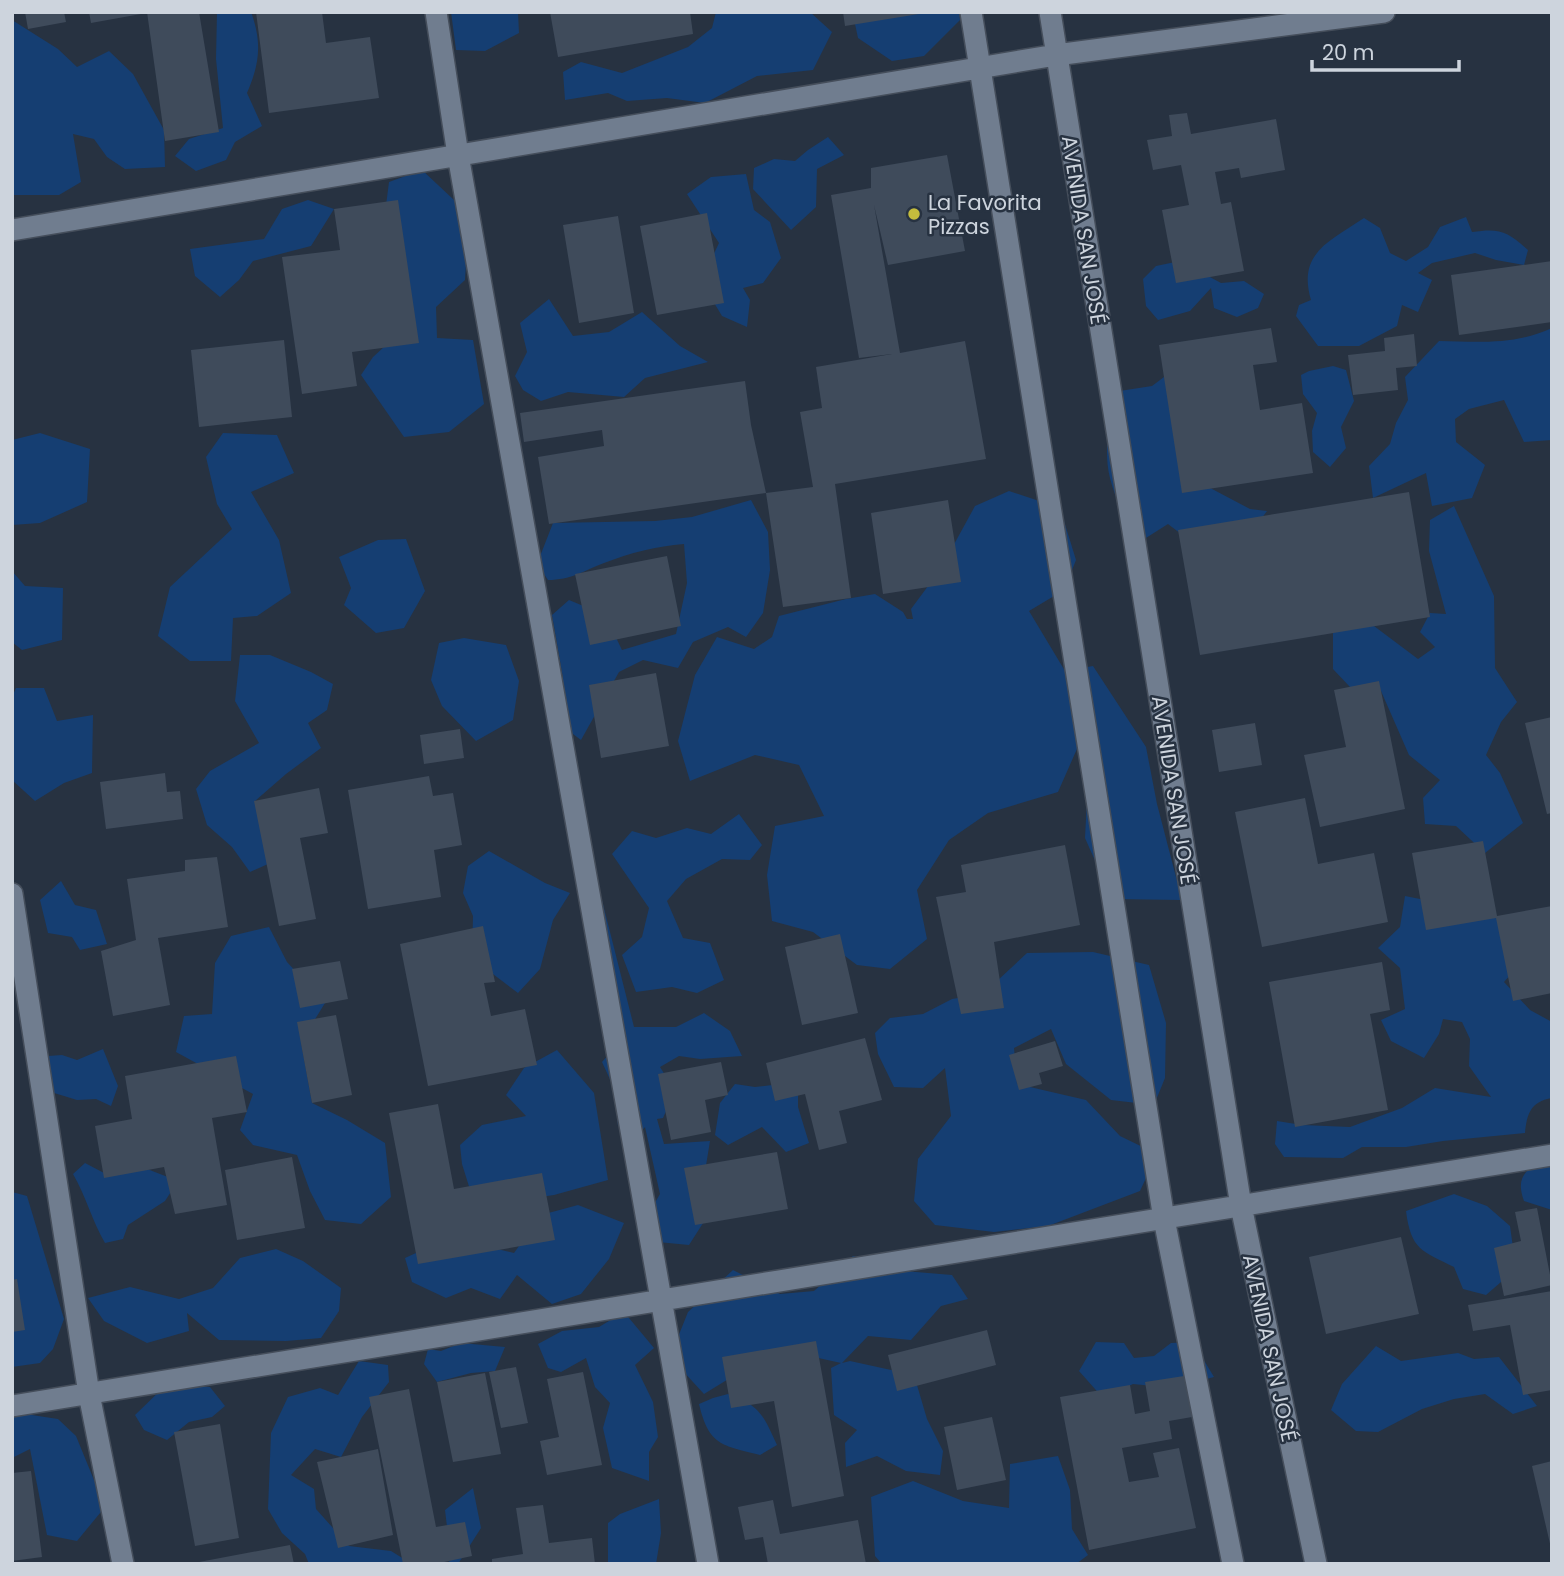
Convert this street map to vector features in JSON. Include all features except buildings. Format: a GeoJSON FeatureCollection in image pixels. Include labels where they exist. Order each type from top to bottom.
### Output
{"type":"FeatureCollection","features":[{"type":"Feature","properties":{"kind":"street"},"geometry":{"type":"LineString","coordinates":[[436,12],[458,155],[708,1564]]}},
{"type":"Feature","properties":{"kind":"street"},"geometry":{"type":"LineString","coordinates":[[971,12],[1164,1219],[1233,1564]]}},
{"type":"Feature","properties":{"kind":"street","name":"AVENIDA SAN JOSÉ"},"geometry":{"type":"LineString","coordinates":[[1050,12],[1241,1206],[1315,1564]]}},
{"type":"Feature","properties":{"kind":"street"},"geometry":{"type":"LineString","coordinates":[[12,230],[1056,55],[1384,12]]}},
{"type":"Feature","properties":{"kind":"street"},"geometry":{"type":"LineString","coordinates":[[12,894],[89,1394],[123,1564]]}},
{"type":"Feature","properties":{"kind":"street"},"geometry":{"type":"LineString","coordinates":[[12,1406],[1552,1155]]}},
{"type":"Feature","properties":{"kind":"shaded area"},"geometry":{"type":"Polygon","coordinates":[[[217,12],[251,12],[257,33],[258,52],[255,72],[247,93],[262,126],[235,142],[226,160],[196,171],[175,156],[189,139],[223,128],[216,59],[217,12]]]}},
{"type":"Feature","properties":{"kind":"shaded area"},"geometry":{"type":"Polygon","coordinates":[[[451,12],[518,12],[519,33],[485,51],[456,50],[451,12]]]}},
{"type":"Feature","properties":{"kind":"shaded area"},"geometry":{"type":"Polygon","coordinates":[[[716,12],[810,12],[832,32],[813,70],[757,76],[705,103],[667,98],[627,101],[608,93],[565,100],[563,72],[581,62],[622,73],[688,47],[712,28],[716,12]]]}},
{"type":"Feature","properties":{"kind":"shaded area"},"geometry":{"type":"Polygon","coordinates":[[[870,12],[959,12],[960,20],[924,56],[892,61],[858,38],[855,24],[870,12]]]}},
{"type":"Feature","properties":{"kind":"shaded area"},"geometry":{"type":"Polygon","coordinates":[[[12,20],[58,49],[77,67],[109,51],[133,74],[164,130],[165,167],[125,169],[107,157],[94,139],[73,134],[81,182],[59,195],[12,195],[12,20]]]}},
{"type":"Feature","properties":{"kind":"shaded area"},"geometry":{"type":"Polygon","coordinates":[[[828,137],[844,155],[817,169],[816,207],[791,230],[753,189],[754,168],[774,159],[795,161],[828,137]]]}},
{"type":"Feature","properties":{"kind":"shaded area"},"geometry":{"type":"Polygon","coordinates":[[[422,170],[469,214],[465,280],[436,307],[437,338],[473,340],[484,404],[449,432],[404,437],[361,375],[373,357],[407,326],[380,252],[389,182],[422,170]]]}},
{"type":"Feature","properties":{"kind":"shaded area"},"geometry":{"type":"Polygon","coordinates":[[[746,174],[754,210],[770,222],[781,258],[763,283],[743,288],[750,300],[747,327],[722,316],[701,281],[719,243],[687,194],[711,177],[746,174]]]}},
{"type":"Feature","properties":{"kind":"shaded area"},"geometry":{"type":"Polygon","coordinates":[[[308,200],[334,209],[311,246],[253,261],[239,280],[220,297],[195,276],[190,249],[264,239],[282,209],[308,200]]]}},
{"type":"Feature","properties":{"kind":"shaded area"},"geometry":{"type":"Polygon","coordinates":[[[1466,217],[1472,232],[1503,232],[1521,244],[1528,250],[1524,265],[1475,253],[1432,263],[1418,273],[1432,280],[1418,312],[1402,305],[1397,326],[1359,346],[1318,346],[1296,316],[1299,305],[1311,300],[1308,284],[1313,259],[1329,242],[1364,218],[1380,228],[1390,253],[1406,261],[1428,247],[1440,227],[1466,217]]]}},
{"type":"Feature","properties":{"kind":"shaded area"},"geometry":{"type":"Polygon","coordinates":[[[1180,261],[1221,283],[1244,281],[1264,294],[1258,308],[1237,317],[1214,308],[1211,288],[1190,311],[1158,320],[1146,306],[1143,279],[1156,266],[1180,261]]]}},
{"type":"Feature","properties":{"kind":"shaded area"},"geometry":{"type":"Polygon","coordinates":[[[549,299],[573,336],[609,332],[642,312],[680,346],[708,362],[645,378],[624,397],[568,392],[541,401],[523,390],[515,376],[527,352],[520,323],[549,299]]]}},
{"type":"Feature","properties":{"kind":"shaded area"},"geometry":{"type":"Polygon","coordinates":[[[1552,328],[1552,440],[1524,442],[1504,400],[1469,409],[1455,419],[1456,442],[1485,465],[1472,498],[1432,506],[1426,473],[1373,498],[1369,466],[1390,444],[1396,423],[1408,400],[1405,377],[1439,341],[1511,340],[1552,328]]]}},
{"type":"Feature","properties":{"kind":"shaded area"},"geometry":{"type":"Polygon","coordinates":[[[1333,366],[1346,370],[1354,401],[1341,427],[1346,448],[1330,467],[1313,452],[1312,431],[1317,413],[1303,394],[1301,375],[1333,366]]]}},
{"type":"Feature","properties":{"kind":"shaded area"},"geometry":{"type":"Polygon","coordinates":[[[1164,377],[1197,481],[1250,509],[1267,511],[1244,542],[1202,550],[1168,524],[1138,543],[1126,520],[1115,495],[1108,468],[1108,435],[1113,392],[1152,386],[1164,377]]]}},
{"type":"Feature","properties":{"kind":"shaded area"},"geometry":{"type":"Polygon","coordinates":[[[40,433],[90,449],[87,502],[40,523],[12,525],[12,440],[40,433]]]}},
{"type":"Feature","properties":{"kind":"shaded area"},"geometry":{"type":"Polygon","coordinates":[[[223,433],[277,435],[294,473],[251,492],[279,540],[291,593],[257,616],[233,618],[231,661],[190,661],[158,636],[170,587],[232,529],[217,504],[206,457],[223,433]]]}},
{"type":"Feature","properties":{"kind":"shaded area"},"geometry":{"type":"Polygon","coordinates":[[[1009,491],[1060,508],[1076,560],[1064,590],[1029,611],[1065,671],[1093,666],[1146,747],[1157,804],[1182,900],[1112,899],[1085,838],[1088,781],[1080,742],[1058,792],[988,813],[949,840],[917,890],[927,939],[890,969],[857,965],[813,932],[772,921],[767,875],[775,826],[824,816],[799,765],[755,755],[690,781],[678,741],[695,675],[717,637],[754,649],[772,637],[779,616],[875,594],[903,612],[907,619],[913,619],[911,609],[940,570],[975,506],[1009,491]]]}},
{"type":"Feature","properties":{"kind":"shaded area"},"geometry":{"type":"Polygon","coordinates":[[[751,500],[768,532],[770,570],[763,613],[746,637],[728,627],[693,642],[678,668],[643,660],[619,672],[581,740],[557,722],[634,1027],[676,1027],[704,1013],[730,1031],[742,1056],[700,1059],[679,1056],[660,1067],[675,1091],[663,1118],[657,1119],[664,1144],[710,1141],[702,1190],[705,1220],[689,1245],[658,1242],[649,1213],[660,1194],[645,1127],[640,1133],[618,1126],[614,1088],[602,1062],[625,1036],[556,721],[563,678],[552,615],[569,600],[605,615],[622,650],[676,634],[687,583],[684,544],[634,553],[556,580],[548,580],[537,564],[553,523],[655,521],[692,517],[751,500]]]}},
{"type":"Feature","properties":{"kind":"shaded area"},"geometry":{"type":"Polygon","coordinates":[[[1454,506],[1494,596],[1495,668],[1517,702],[1501,722],[1486,755],[1500,773],[1523,823],[1485,853],[1456,826],[1425,824],[1423,798],[1440,780],[1409,755],[1381,691],[1350,687],[1333,669],[1333,633],[1366,620],[1418,659],[1435,647],[1420,632],[1430,613],[1446,614],[1429,551],[1430,520],[1454,506]]]}},
{"type":"Feature","properties":{"kind":"shaded area"},"geometry":{"type":"Polygon","coordinates":[[[406,539],[425,591],[404,628],[376,633],[344,605],[351,588],[339,557],[378,540],[406,539]]]}},
{"type":"Feature","properties":{"kind":"shaded area"},"geometry":{"type":"Polygon","coordinates":[[[12,571],[25,586],[63,588],[62,640],[22,650],[12,642],[12,571]]]}},
{"type":"Feature","properties":{"kind":"shaded area"},"geometry":{"type":"Polygon","coordinates":[[[464,638],[506,645],[519,681],[513,720],[476,741],[442,706],[431,680],[439,643],[464,638]]]}},
{"type":"Feature","properties":{"kind":"shaded area"},"geometry":{"type":"Polygon","coordinates":[[[240,655],[270,655],[333,684],[327,710],[308,723],[321,748],[255,801],[277,860],[250,872],[232,847],[207,825],[196,789],[210,771],[259,743],[235,701],[240,655]]]}},
{"type":"Feature","properties":{"kind":"shaded area"},"geometry":{"type":"Polygon","coordinates":[[[16,688],[44,688],[57,721],[93,715],[92,773],[64,783],[35,801],[12,780],[12,697],[16,688]]]}},
{"type":"Feature","properties":{"kind":"shaded area"},"geometry":{"type":"Polygon","coordinates":[[[739,814],[762,845],[750,860],[722,859],[686,879],[667,901],[683,938],[710,943],[724,980],[697,993],[672,987],[636,992],[622,955],[642,937],[649,908],[612,854],[632,831],[656,838],[687,828],[711,834],[739,814]]]}},
{"type":"Feature","properties":{"kind":"shaded area"},"geometry":{"type":"Polygon","coordinates":[[[489,851],[545,883],[570,893],[553,920],[540,969],[518,993],[472,958],[473,916],[463,893],[468,866],[489,851]]]}},
{"type":"Feature","properties":{"kind":"shaded area"},"geometry":{"type":"Polygon","coordinates":[[[61,881],[75,905],[96,910],[107,944],[80,950],[72,937],[48,933],[40,900],[61,881]]]}},
{"type":"Feature","properties":{"kind":"shaded area"},"geometry":{"type":"Polygon","coordinates":[[[1405,896],[1480,911],[1524,931],[1524,959],[1504,982],[1530,1010],[1552,1022],[1552,1098],[1534,1106],[1527,1120],[1525,1133],[1406,1147],[1362,1147],[1343,1158],[1284,1157],[1275,1144],[1277,1121],[1350,1127],[1402,1108],[1435,1088],[1491,1097],[1469,1066],[1470,1039],[1462,1022],[1443,1019],[1439,1034],[1424,1058],[1391,1041],[1381,1020],[1405,1009],[1400,968],[1378,948],[1400,927],[1405,896]]]}},
{"type":"Feature","properties":{"kind":"shaded area"},"geometry":{"type":"Polygon","coordinates":[[[269,927],[287,962],[325,1003],[301,1042],[312,1103],[385,1143],[391,1197],[361,1224],[325,1220],[310,1191],[297,1155],[253,1145],[240,1130],[253,1094],[176,1052],[184,1016],[212,1014],[215,963],[231,936],[269,927]]]}},
{"type":"Feature","properties":{"kind":"shaded area"},"geometry":{"type":"Polygon","coordinates":[[[1093,952],[1149,965],[1166,1023],[1165,1078],[1154,1105],[1111,1100],[1066,1064],[1051,1029],[1014,1048],[1017,1084],[1086,1100],[1120,1136],[1157,1154],[1140,1191],[1048,1226],[994,1232],[935,1225],[914,1201],[918,1159],[951,1116],[945,1068],[923,1088],[894,1087],[878,1054],[875,1033],[890,1018],[923,1014],[952,999],[983,994],[1027,953],[1093,952]]]}},
{"type":"Feature","properties":{"kind":"shaded area"},"geometry":{"type":"Polygon","coordinates":[[[103,1049],[118,1086],[111,1106],[96,1099],[77,1100],[51,1092],[46,1070],[48,1056],[62,1055],[77,1060],[103,1049]]]}},
{"type":"Feature","properties":{"kind":"shaded area"},"geometry":{"type":"Polygon","coordinates":[[[557,1050],[594,1093],[608,1180],[554,1195],[513,1201],[472,1196],[462,1164],[460,1145],[482,1125],[526,1116],[506,1095],[524,1068],[557,1050]]]}},
{"type":"Feature","properties":{"kind":"shaded area"},"geometry":{"type":"Polygon","coordinates":[[[798,1082],[798,1107],[809,1143],[786,1152],[762,1127],[728,1145],[715,1135],[720,1103],[735,1084],[755,1087],[798,1082]]]}},
{"type":"Feature","properties":{"kind":"shaded area"},"geometry":{"type":"Polygon","coordinates":[[[1549,1155],[1552,1161],[1552,1210],[1524,1201],[1521,1192],[1525,1173],[1549,1155]]]}},
{"type":"Feature","properties":{"kind":"shaded area"},"geometry":{"type":"Polygon","coordinates":[[[85,1163],[104,1173],[142,1167],[178,1181],[165,1201],[128,1225],[123,1239],[105,1243],[73,1174],[85,1163]]]}},
{"type":"Feature","properties":{"kind":"shaded area"},"geometry":{"type":"Polygon","coordinates":[[[12,1192],[27,1196],[64,1319],[53,1349],[40,1363],[12,1367],[12,1192]]]}},
{"type":"Feature","properties":{"kind":"shaded area"},"geometry":{"type":"Polygon","coordinates":[[[1454,1194],[1487,1206],[1510,1226],[1516,1269],[1486,1295],[1463,1289],[1454,1267],[1426,1253],[1411,1234],[1406,1211],[1454,1194]]]}},
{"type":"Feature","properties":{"kind":"shaded area"},"geometry":{"type":"Polygon","coordinates":[[[578,1205],[624,1223],[609,1259],[581,1294],[552,1304],[517,1275],[500,1299],[471,1288],[446,1298],[412,1282],[405,1258],[449,1238],[514,1253],[541,1215],[578,1205]]]}},
{"type":"Feature","properties":{"kind":"shaded area"},"geometry":{"type":"Polygon","coordinates":[[[276,1249],[303,1261],[341,1288],[339,1311],[321,1338],[286,1341],[219,1340],[187,1313],[189,1331],[147,1343],[104,1321],[88,1298],[130,1287],[179,1299],[213,1288],[240,1258],[276,1249]]]}},
{"type":"Feature","properties":{"kind":"shaded area"},"geometry":{"type":"Polygon","coordinates":[[[853,1256],[904,1271],[952,1275],[968,1299],[941,1306],[911,1340],[868,1336],[842,1363],[850,1361],[914,1375],[927,1419],[943,1451],[940,1475],[906,1471],[877,1456],[846,1467],[845,1443],[857,1430],[834,1415],[831,1368],[841,1363],[796,1353],[743,1370],[704,1394],[682,1370],[678,1337],[688,1312],[733,1270],[780,1294],[814,1291],[853,1256]]]}},
{"type":"Feature","properties":{"kind":"shaded area"},"geometry":{"type":"Polygon","coordinates":[[[624,1312],[654,1348],[635,1365],[653,1402],[658,1437],[649,1452],[649,1481],[612,1468],[603,1428],[610,1403],[595,1387],[586,1358],[561,1372],[548,1368],[538,1344],[562,1331],[599,1327],[624,1312]]]}},
{"type":"Feature","properties":{"kind":"shaded area"},"geometry":{"type":"Polygon","coordinates":[[[1096,1342],[1124,1343],[1134,1358],[1154,1356],[1171,1343],[1193,1342],[1214,1377],[1173,1388],[1133,1384],[1103,1398],[1079,1371],[1096,1342]]]}},
{"type":"Feature","properties":{"kind":"shaded area"},"geometry":{"type":"Polygon","coordinates":[[[461,1343],[505,1347],[495,1371],[471,1373],[437,1382],[424,1364],[428,1349],[441,1351],[461,1343]]]}},
{"type":"Feature","properties":{"kind":"shaded area"},"geometry":{"type":"Polygon","coordinates":[[[1376,1346],[1401,1361],[1458,1353],[1474,1359],[1499,1357],[1537,1406],[1513,1414],[1485,1394],[1454,1399],[1422,1409],[1378,1432],[1356,1431],[1331,1410],[1342,1384],[1376,1346]]]}},
{"type":"Feature","properties":{"kind":"shaded area"},"geometry":{"type":"Polygon","coordinates":[[[359,1361],[388,1365],[389,1382],[362,1417],[341,1457],[315,1449],[291,1475],[314,1489],[316,1509],[349,1546],[391,1551],[412,1564],[309,1564],[305,1554],[282,1533],[268,1509],[271,1433],[288,1397],[320,1388],[338,1395],[359,1361]]]}},
{"type":"Feature","properties":{"kind":"shaded area"},"geometry":{"type":"Polygon","coordinates":[[[167,1384],[210,1387],[225,1406],[212,1417],[189,1422],[167,1440],[144,1430],[135,1415],[167,1384]]]}},
{"type":"Feature","properties":{"kind":"shaded area"},"geometry":{"type":"Polygon","coordinates":[[[728,1394],[759,1412],[777,1445],[760,1455],[727,1446],[713,1436],[707,1428],[699,1404],[728,1394]]]}},
{"type":"Feature","properties":{"kind":"shaded area"},"geometry":{"type":"Polygon","coordinates":[[[12,1412],[58,1419],[76,1436],[105,1507],[77,1541],[47,1535],[30,1449],[12,1458],[12,1412]]]}},
{"type":"Feature","properties":{"kind":"shaded area"},"geometry":{"type":"Polygon","coordinates":[[[1058,1456],[1070,1490],[1072,1529],[1088,1555],[1076,1564],[882,1564],[875,1556],[871,1497],[913,1481],[963,1501],[1009,1508],[1010,1464],[1058,1456]]]}},
{"type":"Feature","properties":{"kind":"shaded area"},"geometry":{"type":"Polygon","coordinates":[[[473,1488],[481,1528],[458,1564],[446,1564],[451,1560],[445,1510],[473,1488]]]}},
{"type":"Feature","properties":{"kind":"shaded area"},"geometry":{"type":"Polygon","coordinates":[[[659,1499],[661,1533],[656,1564],[608,1564],[608,1523],[620,1514],[659,1499]]]}},
{"type":"Feature","properties":{"kind":"place","name":"La Favorita Pizzas"},"geometry":{"type":"Point","coordinates":[914,214]}}]}
